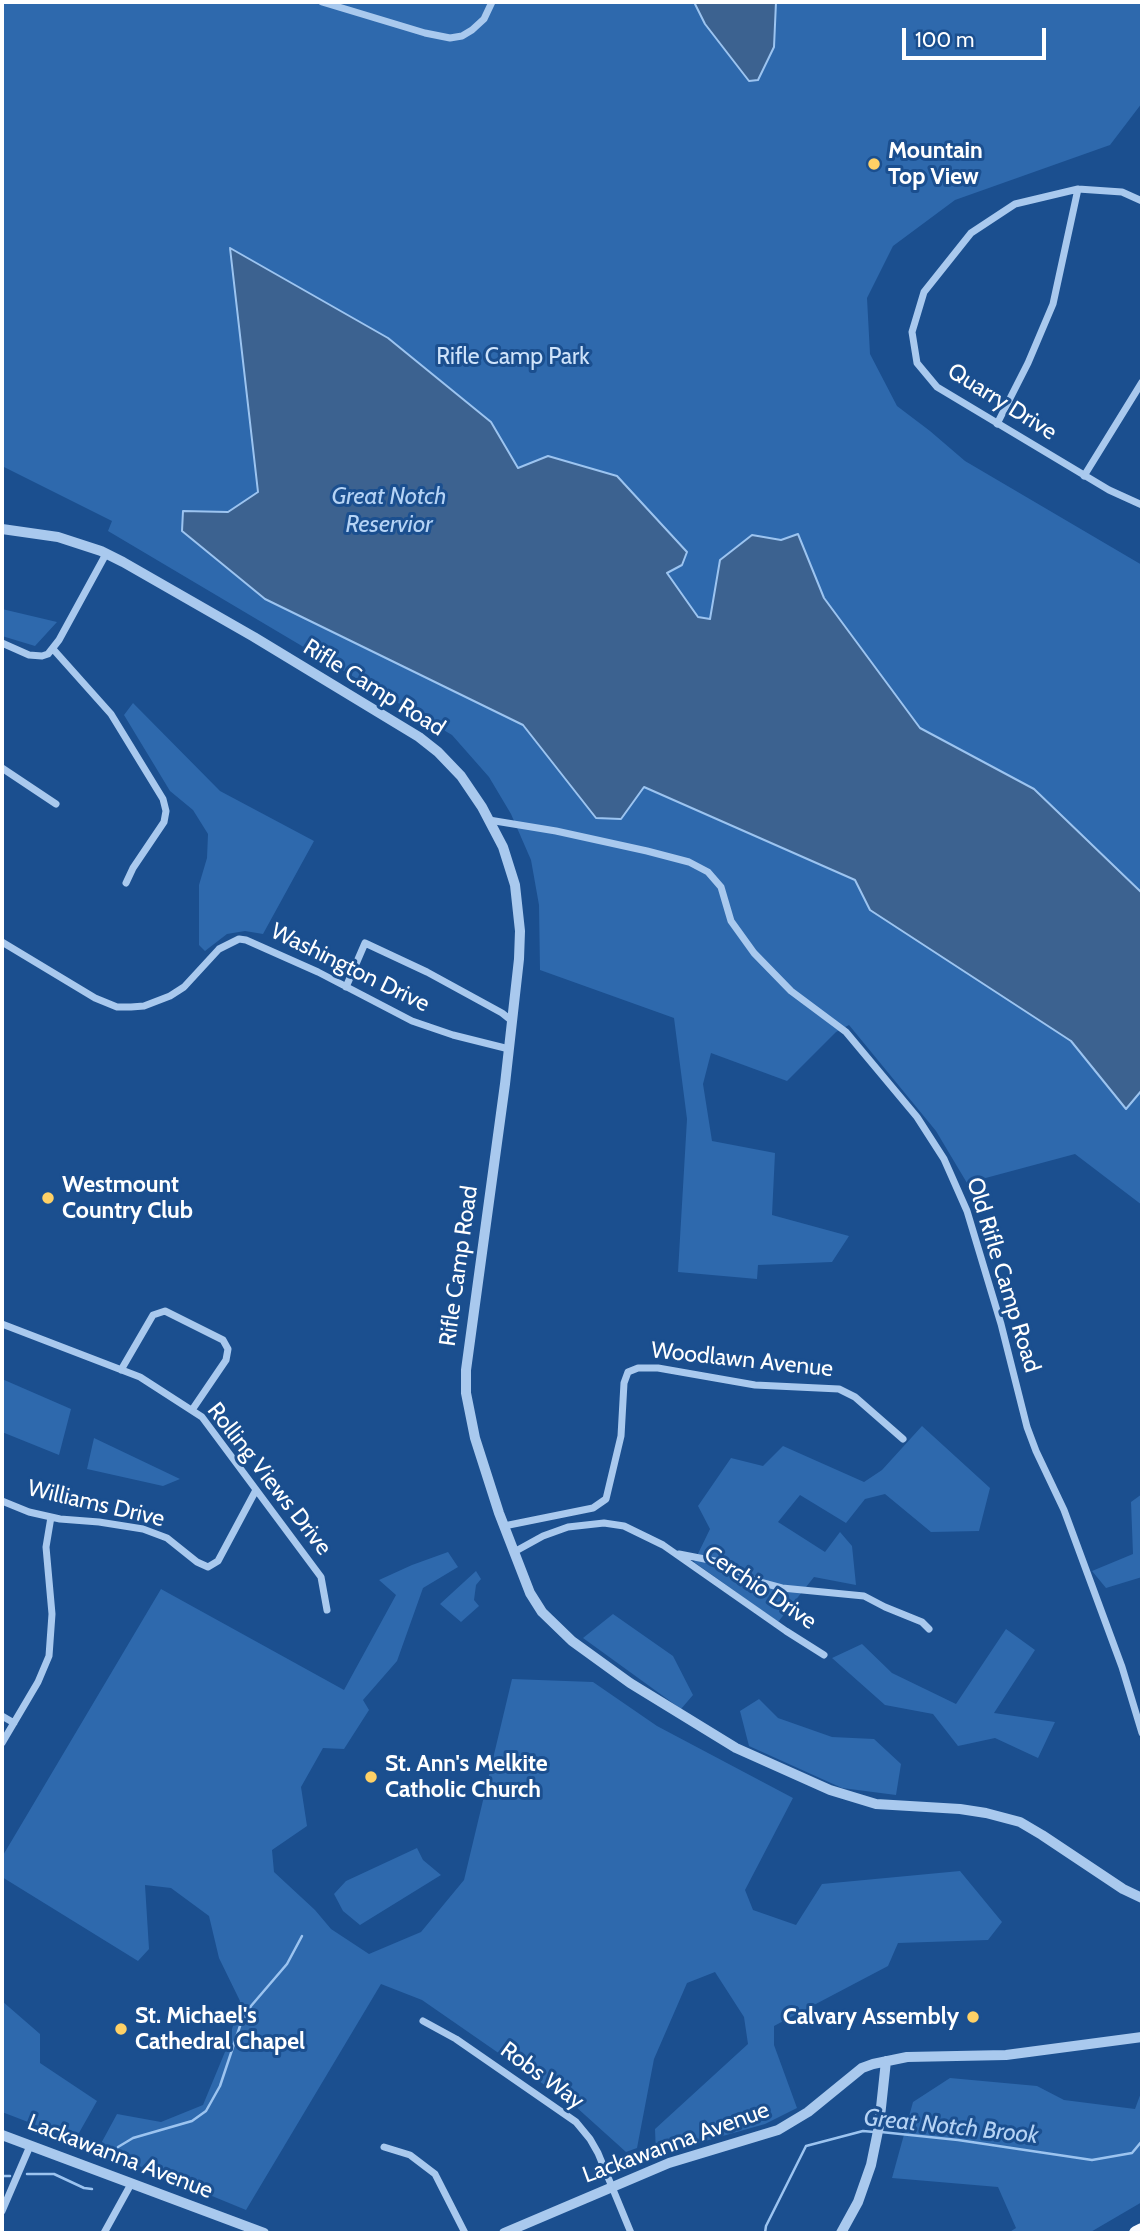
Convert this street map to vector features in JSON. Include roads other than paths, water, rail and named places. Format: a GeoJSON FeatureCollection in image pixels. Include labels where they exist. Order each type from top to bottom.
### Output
{"type":"FeatureCollection","features":[{"type":"Feature","properties":{"kind":"highway"},"geometry":{"type":"LineString","coordinates":[[1136,2233],[1142,2230]]}},
{"type":"Feature","properties":{"kind":"street"},"geometry":{"type":"LineString","coordinates":[[322,2],[450,38],[462,36],[472,30],[484,19],[492,2]]}},
{"type":"Feature","properties":{"kind":"street"},"geometry":{"type":"LineString","coordinates":[[997,424],[1028,363],[1053,304],[1077,189]]}},
{"type":"Feature","properties":{"kind":"street","name":"Quarry Drive"},"geometry":{"type":"LineString","coordinates":[[1142,201],[1122,192],[1077,189],[1015,204],[971,233],[924,292],[912,332],[917,363],[937,387],[1084,476],[1142,505]]}},
{"type":"Feature","properties":{"kind":"street"},"geometry":{"type":"LineString","coordinates":[[1084,476],[1142,382]]}},
{"type":"Feature","properties":{"kind":"street","name":"Rifle Camp Road"},"geometry":{"type":"LineString","coordinates":[[2,529],[58,537],[106,554],[254,637],[419,737],[461,776],[503,847],[518,908],[519,959],[466,1370],[466,1393],[475,1438],[504,1526],[530,1593],[542,1612],[572,1642],[669,1708],[736,1748],[830,1790],[876,1804],[960,1809],[1020,1822],[1142,1899]]}},
{"type":"Feature","properties":{"kind":"street"},"geometry":{"type":"LineString","coordinates":[[2,643],[35,657],[52,649],[106,554]]}},
{"type":"Feature","properties":{"kind":"street"},"geometry":{"type":"LineString","coordinates":[[52,649],[111,714],[163,799],[166,811],[164,822],[133,868],[127,883]]}},
{"type":"Feature","properties":{"kind":"street"},"geometry":{"type":"LineString","coordinates":[[2,768],[56,804]]}},
{"type":"Feature","properties":{"kind":"street","name":"Old Rifle Camp Road"},"geometry":{"type":"LineString","coordinates":[[489,820],[556,831],[647,851],[689,862],[708,872],[721,887],[731,921],[754,953],[791,990],[846,1032],[918,1117],[944,1159],[966,1209],[1001,1324],[1027,1427],[1064,1510],[1124,1672],[1142,1732]]}},
{"type":"Feature","properties":{"kind":"street","name":"Washington Drive"},"geometry":{"type":"LineString","coordinates":[[2,942],[95,998],[117,1007],[144,1006],[170,996],[184,987],[219,949],[239,939],[260,945],[430,1028],[509,1049]]}},
{"type":"Feature","properties":{"kind":"street"},"geometry":{"type":"LineString","coordinates":[[346,987],[365,943],[426,972],[512,1021]]}},
{"type":"Feature","properties":{"kind":"street"},"geometry":{"type":"LineString","coordinates":[[121,1370],[153,1315],[165,1311],[223,1340],[228,1349],[226,1360],[192,1410]]}},
{"type":"Feature","properties":{"kind":"street","name":"Rolling Views Drive"},"geometry":{"type":"LineString","coordinates":[[2,1324],[139,1377],[202,1417],[321,1577],[327,1610]]}},
{"type":"Feature","properties":{"kind":"street","name":"Woodlawn Avenue"},"geometry":{"type":"LineString","coordinates":[[504,1526],[593,1508],[606,1499],[621,1436],[624,1383],[628,1371],[638,1368],[658,1368],[755,1385],[839,1389],[855,1397],[903,1438]]}},
{"type":"Feature","properties":{"kind":"street","name":"Williams Drive"},"geometry":{"type":"LineString","coordinates":[[2,1501],[51,1517],[143,1530],[167,1538],[197,1562],[208,1567],[218,1561],[256,1490]]}},
{"type":"Feature","properties":{"kind":"street"},"geometry":{"type":"LineString","coordinates":[[563,1514],[568,1527]]}},
{"type":"Feature","properties":{"kind":"street"},"geometry":{"type":"LineString","coordinates":[[2,1743],[38,1682],[50,1649],[52,1614],[46,1560],[51,1517]]}},
{"type":"Feature","properties":{"kind":"street","name":"Cerchio Drive"},"geometry":{"type":"LineString","coordinates":[[514,1552],[543,1536],[568,1527],[604,1523],[624,1526],[663,1545],[786,1632],[824,1655]]}},
{"type":"Feature","properties":{"kind":"street","name":"Cerchio Drive"},"geometry":{"type":"LineString","coordinates":[[674,1553],[725,1563],[756,1581],[782,1588],[864,1596],[922,1622],[929,1629]]}},
{"type":"Feature","properties":{"kind":"street"},"geometry":{"type":"LineString","coordinates":[[2,1716],[14,1723]]}},
{"type":"Feature","properties":{"kind":"street","name":"Robs Way"},"geometry":{"type":"LineString","coordinates":[[423,2021],[456,2039],[576,2122],[590,2138],[631,2233]]}},
{"type":"Feature","properties":{"kind":"street","name":"Lackawanna Avenue"},"geometry":{"type":"LineString","coordinates":[[504,2233],[669,2163],[778,2130],[808,2112],[862,2068],[886,2061],[934,2056],[1006,2054],[1142,2037]]}},
{"type":"Feature","properties":{"kind":"street"},"geometry":{"type":"LineString","coordinates":[[841,2233],[858,2203],[873,2157],[886,2061]]}},
{"type":"Feature","properties":{"kind":"street","name":"Lackawanna Avenue"},"geometry":{"type":"LineString","coordinates":[[2,2135],[264,2233]]}},
{"type":"Feature","properties":{"kind":"street"},"geometry":{"type":"LineString","coordinates":[[2,2211],[30,2146]]}},
{"type":"Feature","properties":{"kind":"street"},"geometry":{"type":"LineString","coordinates":[[384,2147],[410,2155],[435,2174],[465,2233]]}},
{"type":"Feature","properties":{"kind":"street"},"geometry":{"type":"LineString","coordinates":[[104,2233],[131,2184]]}},
{"type":"Feature","properties":{"kind":"water"},"geometry":{"type":"Polygon","coordinates":[[[694,2],[776,2],[774,47],[758,80],[749,81],[705,24],[694,2]]]}},
{"type":"Feature","properties":{"kind":"water","name":"Great Notch Reservior"},"geometry":{"type":"Polygon","coordinates":[[[230,248],[388,338],[491,422],[518,468],[548,456],[617,476],[687,552],[682,565],[667,573],[698,617],[710,619],[720,560],[752,535],[781,540],[798,534],[824,598],[920,728],[1034,789],[1142,893],[1142,1090],[1126,1109],[1071,1041],[870,910],[855,880],[644,787],[621,819],[596,818],[523,725],[265,599],[182,531],[183,511],[228,512],[258,492],[230,248]]]}},
{"type":"Feature","properties":{"kind":"waterway"},"geometry":{"type":"LineString","coordinates":[[118,2147],[133,2138],[192,2121],[206,2111],[220,2086],[240,2026],[251,2006],[287,1964],[302,1936]]}},
{"type":"Feature","properties":{"kind":"waterway","name":"Great Notch Brook"},"geometry":{"type":"LineString","coordinates":[[765,2233],[806,2146],[863,2131],[874,2132]]}},
{"type":"Feature","properties":{"kind":"waterway","name":"Great Notch Brook"},"geometry":{"type":"LineString","coordinates":[[881,2132],[958,2140],[1092,2160],[1132,2153],[1142,2141]]}},
{"type":"Feature","properties":{"kind":"waterway"},"geometry":{"type":"LineString","coordinates":[[27,2174],[54,2174],[92,2189]]}},
{"type":"Feature","properties":{"kind":"waterway"},"geometry":{"type":"LineString","coordinates":[[2,2176],[10,2176]]}},
{"type":"Feature","properties":{"kind":"place","name":"Mountain Top View"},"geometry":{"type":"Point","coordinates":[874,164]}},
{"type":"Feature","properties":{"kind":"place","name":"Westmount Country Club"},"geometry":{"type":"Point","coordinates":[48,1198]}},
{"type":"Feature","properties":{"kind":"place","name":"St. Ann's Melkite Catholic Church"},"geometry":{"type":"Point","coordinates":[371,1777]}},
{"type":"Feature","properties":{"kind":"place","name":"Calvary Assembly"},"geometry":{"type":"Point","coordinates":[973,2017]}},
{"type":"Feature","properties":{"kind":"place","name":"St. Michael's Cathedral Chapel"},"geometry":{"type":"Point","coordinates":[121,2029]}},
{"type":"Feature","properties":{"kind":"park label","name":"Rifle Camp Park"},"geometry":{"type":"Point","coordinates":[513,357]}}]}
